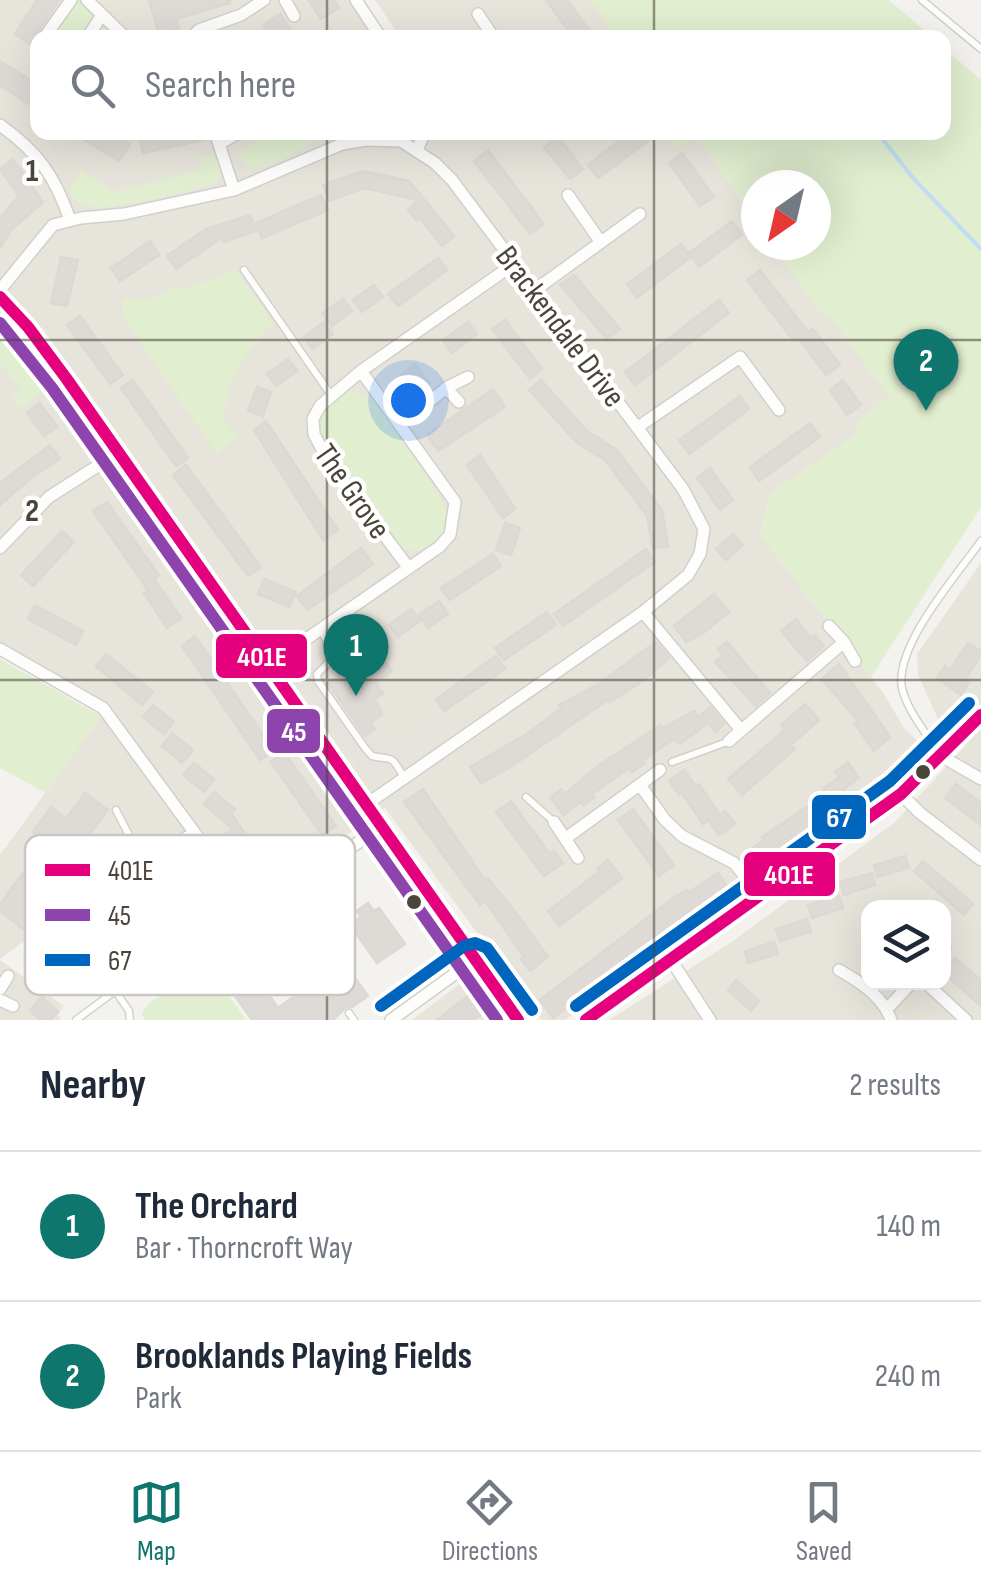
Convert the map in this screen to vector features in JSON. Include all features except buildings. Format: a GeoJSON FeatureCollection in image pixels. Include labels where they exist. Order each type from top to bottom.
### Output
{"type":"FeatureCollection","features":[{"type":"Feature","properties":{"kind":"street"},"geometry":{"type":"LineString","coordinates":[[50,30],[71,0]]}},
{"type":"Feature","properties":{"kind":"street"},"geometry":{"type":"LineString","coordinates":[[87,0],[118,30]]}},
{"type":"Feature","properties":{"kind":"street"},"geometry":{"type":"LineString","coordinates":[[199,30],[241,15],[264,0]]}},
{"type":"Feature","properties":{"kind":"street"},"geometry":{"type":"LineString","coordinates":[[285,0],[294,16]]}},
{"type":"Feature","properties":{"kind":"street"},"geometry":{"type":"LineString","coordinates":[[356,0],[376,30]]}},
{"type":"Feature","properties":{"kind":"street"},"geometry":{"type":"LineString","coordinates":[[478,14],[488,30]]}},
{"type":"Feature","properties":{"kind":"street"},"geometry":{"type":"LineString","coordinates":[[92,30],[102,15]]}},
{"type":"Feature","properties":{"kind":"street"},"geometry":{"type":"LineString","coordinates":[[0,124],[22,140],[51,172],[70,220],[53,225],[0,294],[28,327],[518,1020]]}},
{"type":"Feature","properties":{"kind":"street"},"geometry":{"type":"LineString","coordinates":[[219,140],[234,190]]}},
{"type":"Feature","properties":{"kind":"street"},"geometry":{"type":"LineString","coordinates":[[417,150],[421,140]]}},
{"type":"Feature","properties":{"kind":"street","name":"Brackendale Drive"},"geometry":{"type":"LineString","coordinates":[[70,220],[124,214],[234,190],[342,144],[401,141],[452,180],[683,489],[704,529],[700,554],[688,575],[642,612],[367,804]]}},
{"type":"Feature","properties":{"kind":"street"},"geometry":{"type":"LineString","coordinates":[[568,196],[600,241]]}},
{"type":"Feature","properties":{"kind":"street"},"geometry":{"type":"LineString","coordinates":[[534,290],[640,214]]}},
{"type":"Feature","properties":{"kind":"street","name":"The Grove"},"geometry":{"type":"LineString","coordinates":[[408,567],[326,458],[314,434],[313,419],[320,406],[361,371],[514,264]]}},
{"type":"Feature","properties":{"kind":"street"},"geometry":{"type":"LineString","coordinates":[[638,427],[740,357],[778,410]]}},
{"type":"Feature","properties":{"kind":"street","name":"The Grove"},"geometry":{"type":"LineString","coordinates":[[269,665],[439,547],[450,535],[455,502],[361,371]]}},
{"type":"Feature","properties":{"kind":"street"},"geometry":{"type":"LineString","coordinates":[[402,424],[446,388],[468,377]]}},
{"type":"Feature","properties":{"kind":"street"},"geometry":{"type":"LineString","coordinates":[[446,388],[459,402]]}},
{"type":"Feature","properties":{"kind":"street"},"geometry":{"type":"LineString","coordinates":[[0,548],[49,497],[118,454]]}},
{"type":"Feature","properties":{"kind":"street"},"geometry":{"type":"LineString","coordinates":[[642,612],[742,730]]}},
{"type":"Feature","properties":{"kind":"street"},"geometry":{"type":"LineString","coordinates":[[829,626],[855,661]]}},
{"type":"Feature","properties":{"kind":"street"},"geometry":{"type":"LineString","coordinates":[[730,740],[844,642]]}},
{"type":"Feature","properties":{"kind":"street"},"geometry":{"type":"LineString","coordinates":[[0,650],[102,708],[197,835]]}},
{"type":"Feature","properties":{"kind":"street"},"geometry":{"type":"LineString","coordinates":[[586,1020],[901,794],[981,715]]}},
{"type":"Feature","properties":{"kind":"street"},"geometry":{"type":"LineString","coordinates":[[941,756],[981,778]]}},
{"type":"Feature","properties":{"kind":"street"},"geometry":{"type":"LineString","coordinates":[[566,838],[660,770]]}},
{"type":"Feature","properties":{"kind":"street"},"geometry":{"type":"LineString","coordinates":[[640,785],[682,836],[734,863],[761,896]]}},
{"type":"Feature","properties":{"kind":"street"},"geometry":{"type":"LineString","coordinates":[[901,794],[981,860]]}},
{"type":"Feature","properties":{"kind":"street"},"geometry":{"type":"LineString","coordinates":[[554,822],[578,858]]}},
{"type":"Feature","properties":{"kind":"street"},"geometry":{"type":"LineString","coordinates":[[355,845],[382,826]]}},
{"type":"Feature","properties":{"kind":"street"},"geometry":{"type":"LineString","coordinates":[[391,1020],[474,960]]}},
{"type":"Feature","properties":{"kind":"street"},"geometry":{"type":"LineString","coordinates":[[671,960],[710,1020]]}},
{"type":"Feature","properties":{"kind":"street"},"geometry":{"type":"LineString","coordinates":[[839,970],[872,992],[889,1014],[906,990]]}},
{"type":"Feature","properties":{"kind":"street"},"geometry":{"type":"LineString","coordinates":[[0,989],[8,976]]}},
{"type":"Feature","properties":{"kind":"street"},"geometry":{"type":"LineString","coordinates":[[934,990],[966,1020]]}},
{"type":"Feature","properties":{"kind":"street"},"geometry":{"type":"LineString","coordinates":[[0,1000],[13,1006]]}},
{"type":"Feature","properties":{"kind":"lane"},"geometry":{"type":"LineString","coordinates":[[922,0],[981,49]]}},
{"type":"Feature","properties":{"kind":"lane"},"geometry":{"type":"LineString","coordinates":[[244,270],[332,396]]}},
{"type":"Feature","properties":{"kind":"lane"},"geometry":{"type":"LineString","coordinates":[[941,756],[908,702],[902,686],[904,665],[912,640],[981,541]]}},
{"type":"Feature","properties":{"kind":"lane"},"geometry":{"type":"LineString","coordinates":[[320,629],[334,651],[332,663],[317,674],[318,681],[364,748],[372,756],[392,758],[405,778]]}},
{"type":"Feature","properties":{"kind":"lane"},"geometry":{"type":"LineString","coordinates":[[334,651],[367,629]]}},
{"type":"Feature","properties":{"kind":"lane"},"geometry":{"type":"LineString","coordinates":[[672,762],[730,740]]}},
{"type":"Feature","properties":{"kind":"lane"},"geometry":{"type":"LineString","coordinates":[[526,797],[554,822]]}},
{"type":"Feature","properties":{"kind":"lane"},"geometry":{"type":"LineString","coordinates":[[116,810],[129,835]]}},
{"type":"Feature","properties":{"kind":"lane"},"geometry":{"type":"LineString","coordinates":[[186,835],[194,831]]}},
{"type":"Feature","properties":{"kind":"lane"},"geometry":{"type":"LineString","coordinates":[[76,1020],[110,995]]}},
{"type":"Feature","properties":{"kind":"lane"},"geometry":{"type":"LineString","coordinates":[[118,995],[129,1011],[130,1020]]}},
{"type":"Feature","properties":{"kind":"shaded area"},"geometry":{"type":"Polygon","coordinates":[[[0,0],[352,0],[373,30],[30,30],[30,140],[670,140],[675,148],[688,140],[699,140],[741,200],[741,260],[784,260],[820,312],[831,317],[890,397],[854,424],[859,432],[769,495],[760,535],[884,694],[904,728],[928,751],[565,1020],[541,1020],[385,808],[347,835],[25,835],[25,940],[0,959],[0,855],[110,704],[0,642],[0,0]]]}},
{"type":"Feature","properties":{"kind":"shaded area"},"geometry":{"type":"Polygon","coordinates":[[[375,0],[591,0],[611,30],[395,30],[375,0]]]}},
{"type":"Feature","properties":{"kind":"shaded area"},"geometry":{"type":"Polygon","coordinates":[[[981,563],[981,1020],[609,1020],[733,941],[894,823],[966,745],[943,730],[918,675],[917,654],[981,563]]]}},
{"type":"Feature","properties":{"kind":"shaded area"},"geometry":{"type":"Polygon","coordinates":[[[367,613],[378,631],[343,656],[351,671],[340,679],[335,673],[322,685],[369,747],[383,738],[393,751],[439,718],[448,731],[380,778],[365,774],[296,677],[299,663],[367,613]]]}},
{"type":"Feature","properties":{"kind":"shaded area"},"geometry":{"type":"Polygon","coordinates":[[[0,960],[25,978],[25,995],[49,995],[64,1006],[57,1014],[61,1020],[0,1020],[0,960]]]}},
{"type":"Feature","properties":{"kind":"shaded area"},"geometry":{"type":"Polygon","coordinates":[[[473,974],[503,1020],[412,1020],[473,974]]]}},
{"type":"Feature","properties":{"kind":"green space"},"geometry":{"type":"Polygon","coordinates":[[[77,0],[93,16],[84,30],[56,30],[77,0]]]}},
{"type":"Feature","properties":{"kind":"green space"},"geometry":{"type":"Polygon","coordinates":[[[591,0],[889,0],[924,30],[611,30],[591,0]]]}},
{"type":"Feature","properties":{"kind":"green space"},"geometry":{"type":"Polygon","coordinates":[[[951,54],[981,80],[981,507],[871,677],[760,535],[769,495],[859,432],[853,425],[889,397],[831,318],[820,312],[784,260],[831,260],[831,170],[741,170],[741,199],[700,140],[951,140],[951,54]]]}},
{"type":"Feature","properties":{"kind":"green space"},"geometry":{"type":"Polygon","coordinates":[[[260,140],[316,140],[258,167],[247,166],[239,152],[260,140]]]}},
{"type":"Feature","properties":{"kind":"green space"},"geometry":{"type":"Polygon","coordinates":[[[669,140],[690,140],[675,149],[669,140]]]}},
{"type":"Feature","properties":{"kind":"green space"},"geometry":{"type":"Polygon","coordinates":[[[216,154],[223,171],[217,181],[172,195],[97,207],[80,204],[69,191],[81,170],[114,192],[201,169],[199,157],[216,154]]]}},
{"type":"Feature","properties":{"kind":"green space"},"geometry":{"type":"Polygon","coordinates":[[[236,270],[273,323],[247,354],[234,378],[223,418],[237,438],[217,454],[130,327],[122,310],[123,298],[152,299],[177,285],[184,289],[236,270]]]}},
{"type":"Feature","properties":{"kind":"green space"},"geometry":{"type":"Polygon","coordinates":[[[0,321],[49,387],[19,408],[12,398],[21,390],[0,363],[0,321]]]}},
{"type":"Feature","properties":{"kind":"green space"},"geometry":{"type":"Polygon","coordinates":[[[350,391],[373,398],[441,498],[447,512],[446,528],[423,549],[409,550],[395,542],[321,434],[327,407],[350,391]]]}},
{"type":"Feature","properties":{"kind":"green space"},"geometry":{"type":"Polygon","coordinates":[[[0,659],[101,716],[46,793],[0,768],[0,659]]]}},
{"type":"Feature","properties":{"kind":"green space"},"geometry":{"type":"Polygon","coordinates":[[[161,995],[229,995],[246,1020],[144,1020],[142,1013],[161,995]]]}},
{"type":"Feature","properties":{"kind":"waterway"},"geometry":{"type":"LineString","coordinates":[[883,140],[913,178],[981,249]]}},
{"type":"Feature","properties":{"kind":"transit line","name":"401E"},"geometry":{"type":"LineString","coordinates":[[0,297],[66,378],[518,1020]]}},
{"type":"Feature","properties":{"kind":"transit line","name":"45"},"geometry":{"type":"LineString","coordinates":[[0,323],[52,388],[497,1020]]}},
{"type":"Feature","properties":{"kind":"transit line","name":"67"},"geometry":{"type":"LineString","coordinates":[[576,1006],[890,781],[969,703]]}},
{"type":"Feature","properties":{"kind":"transit line","name":"401E"},"geometry":{"type":"LineString","coordinates":[[586,1020],[901,794],[981,715]]}},
{"type":"Feature","properties":{"kind":"transit line","name":"67"},"geometry":{"type":"LineString","coordinates":[[381,1006],[464,946],[475,943],[487,948],[532,1010]]}},
{"type":"Feature","properties":{"kind":"place","name":"Brooklands Playing Fields"},"geometry":{"type":"Point","coordinates":[926,411]}},
{"type":"Feature","properties":{"kind":"place","name":"The Orchard"},"geometry":{"type":"Point","coordinates":[356,696]}}]}
